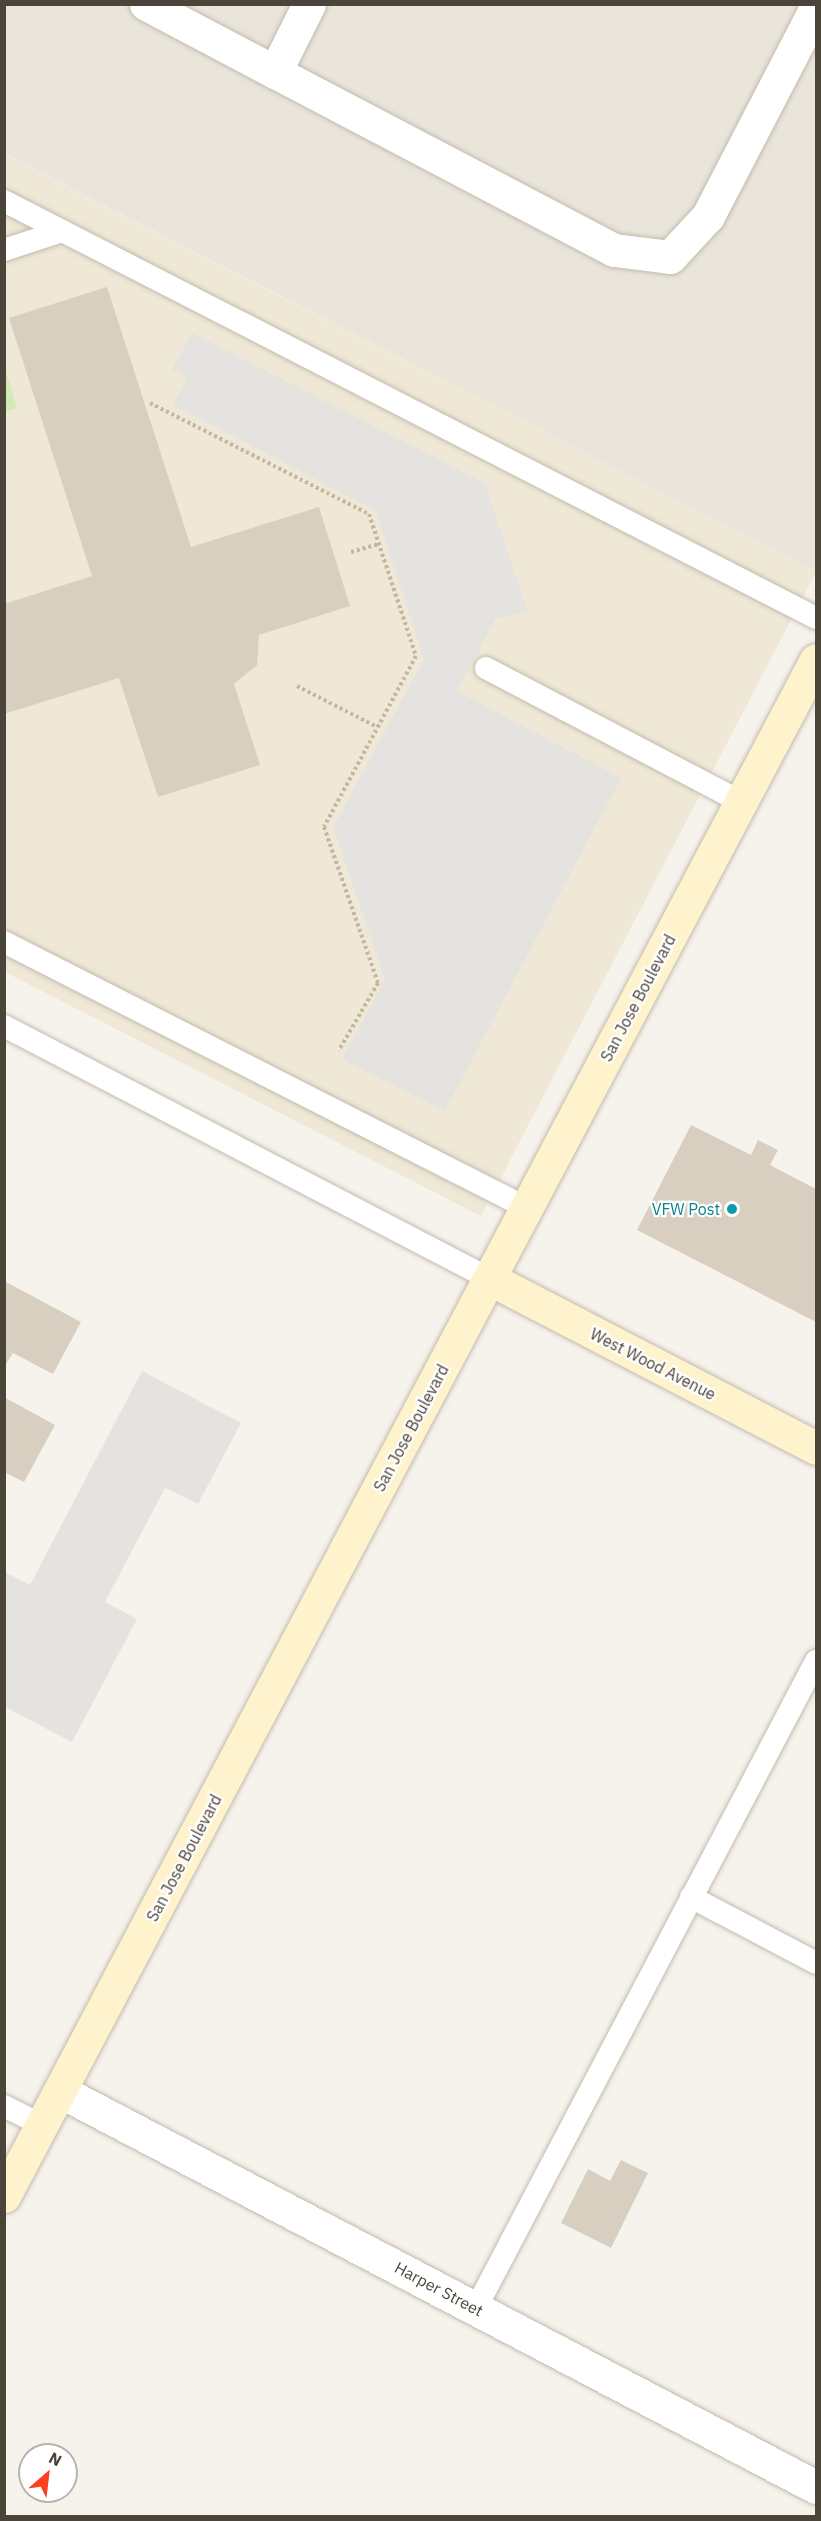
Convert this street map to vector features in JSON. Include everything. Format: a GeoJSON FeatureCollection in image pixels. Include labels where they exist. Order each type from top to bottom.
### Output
{"type":"FeatureCollection","features":[{"type":"Feature","properties":{"kind":"street"},"geometry":{"type":"LineString","coordinates":[[146,4],[614,250],[670,257],[708,216],[816,8]]}},
{"type":"Feature","properties":{"kind":"street"},"geometry":{"type":"LineString","coordinates":[[275,72],[309,4]]}},
{"type":"Feature","properties":{"kind":"street","name":"San Jose Boulevard"},"geometry":{"type":"LineString","coordinates":[[4,2196],[816,660]]}},
{"type":"Feature","properties":{"kind":"street","name":"West Wood Avenue"},"geometry":{"type":"LineString","coordinates":[[489,1279],[816,1448]]}},
{"type":"Feature","properties":{"kind":"street","name":"Harper Street"},"geometry":{"type":"LineString","coordinates":[[60,2091],[816,2487]]}},
{"type":"Feature","properties":{"kind":"lane"},"geometry":{"type":"LineString","coordinates":[[4,201],[816,618]]}},
{"type":"Feature","properties":{"kind":"lane"},"geometry":{"type":"LineString","coordinates":[[4,250],[62,231]]}},
{"type":"Feature","properties":{"kind":"lane"},"geometry":{"type":"LineString","coordinates":[[486,668],[741,802]]}},
{"type":"Feature","properties":{"kind":"lane"},"geometry":{"type":"LineString","coordinates":[[4,942],[527,1208]]}},
{"type":"Feature","properties":{"kind":"lane"},"geometry":{"type":"LineString","coordinates":[[4,1026],[489,1279]]}},
{"type":"Feature","properties":{"kind":"lane"},"geometry":{"type":"LineString","coordinates":[[476,2308],[816,1661]]}},
{"type":"Feature","properties":{"kind":"lane"},"geometry":{"type":"LineString","coordinates":[[691,1897],[816,1963]]}},
{"type":"Feature","properties":{"kind":"lane"},"geometry":{"type":"LineString","coordinates":[[4,2106],[42,2125]]}},
{"type":"Feature","properties":{"kind":"path"},"geometry":{"type":"LineString","coordinates":[[150,403],[369,514],[416,657],[324,827],[378,982],[339,1050]]}},
{"type":"Feature","properties":{"kind":"path"},"geometry":{"type":"LineString","coordinates":[[351,552],[379,544]]}},
{"type":"Feature","properties":{"kind":"path"},"geometry":{"type":"LineString","coordinates":[[297,686],[377,727]]}},
{"type":"Feature","properties":{"kind":"shaded area"},"geometry":{"type":"Polygon","coordinates":[[[4,5],[816,5],[816,572],[5,154],[4,5]]]}},
{"type":"Feature","properties":{"kind":"shaded area"},"geometry":{"type":"Polygon","coordinates":[[[4,154],[816,572],[481,1216],[5,972],[4,154]]]}},
{"type":"Feature","properties":{"kind":"shaded area"},"geometry":{"type":"Polygon","coordinates":[[[192,333],[485,483],[528,612],[496,618],[457,691],[621,778],[445,1111],[342,1059],[385,980],[333,827],[424,659],[375,510],[173,405],[187,377],[172,369],[192,333]]]}},
{"type":"Feature","properties":{"kind":"shaded area"},"geometry":{"type":"Polygon","coordinates":[[[142,1371],[241,1423],[198,1504],[165,1488],[105,1602],[137,1619],[72,1742],[5,1707],[5,1572],[30,1585],[142,1371]]]}},
{"type":"Feature","properties":{"kind":"green space"},"geometry":{"type":"Polygon","coordinates":[[[4,366],[17,408],[5,412],[4,412],[4,366]]]}},
{"type":"Feature","properties":{"kind":"building"},"geometry":{"type":"Polygon","coordinates":[[[107,287],[191,547],[319,507],[350,606],[259,635],[257,665],[234,684],[260,765],[158,797],[119,678],[4,714],[4,604],[92,576],[9,318],[107,287]]]}},
{"type":"Feature","properties":{"kind":"building","name":"VFW Post"},"geometry":{"type":"Polygon","coordinates":[[[691,1125],[751,1155],[758,1140],[778,1150],[770,1165],[816,1189],[816,1322],[637,1230],[691,1125]]]}},
{"type":"Feature","properties":{"kind":"building"},"geometry":{"type":"Polygon","coordinates":[[[4,1281],[81,1322],[53,1374],[13,1353],[4,1367],[4,1281]]]}},
{"type":"Feature","properties":{"kind":"building"},"geometry":{"type":"Polygon","coordinates":[[[4,1397],[55,1425],[24,1482],[4,1472],[4,1397]]]}},
{"type":"Feature","properties":{"kind":"building"},"geometry":{"type":"Polygon","coordinates":[[[621,2160],[648,2173],[611,2248],[561,2223],[588,2169],[610,2181],[621,2160]]]}},
{"type":"Feature","properties":{"kind":"place","name":"VFW Post"},"geometry":{"type":"Point","coordinates":[732,1209]}}]}
